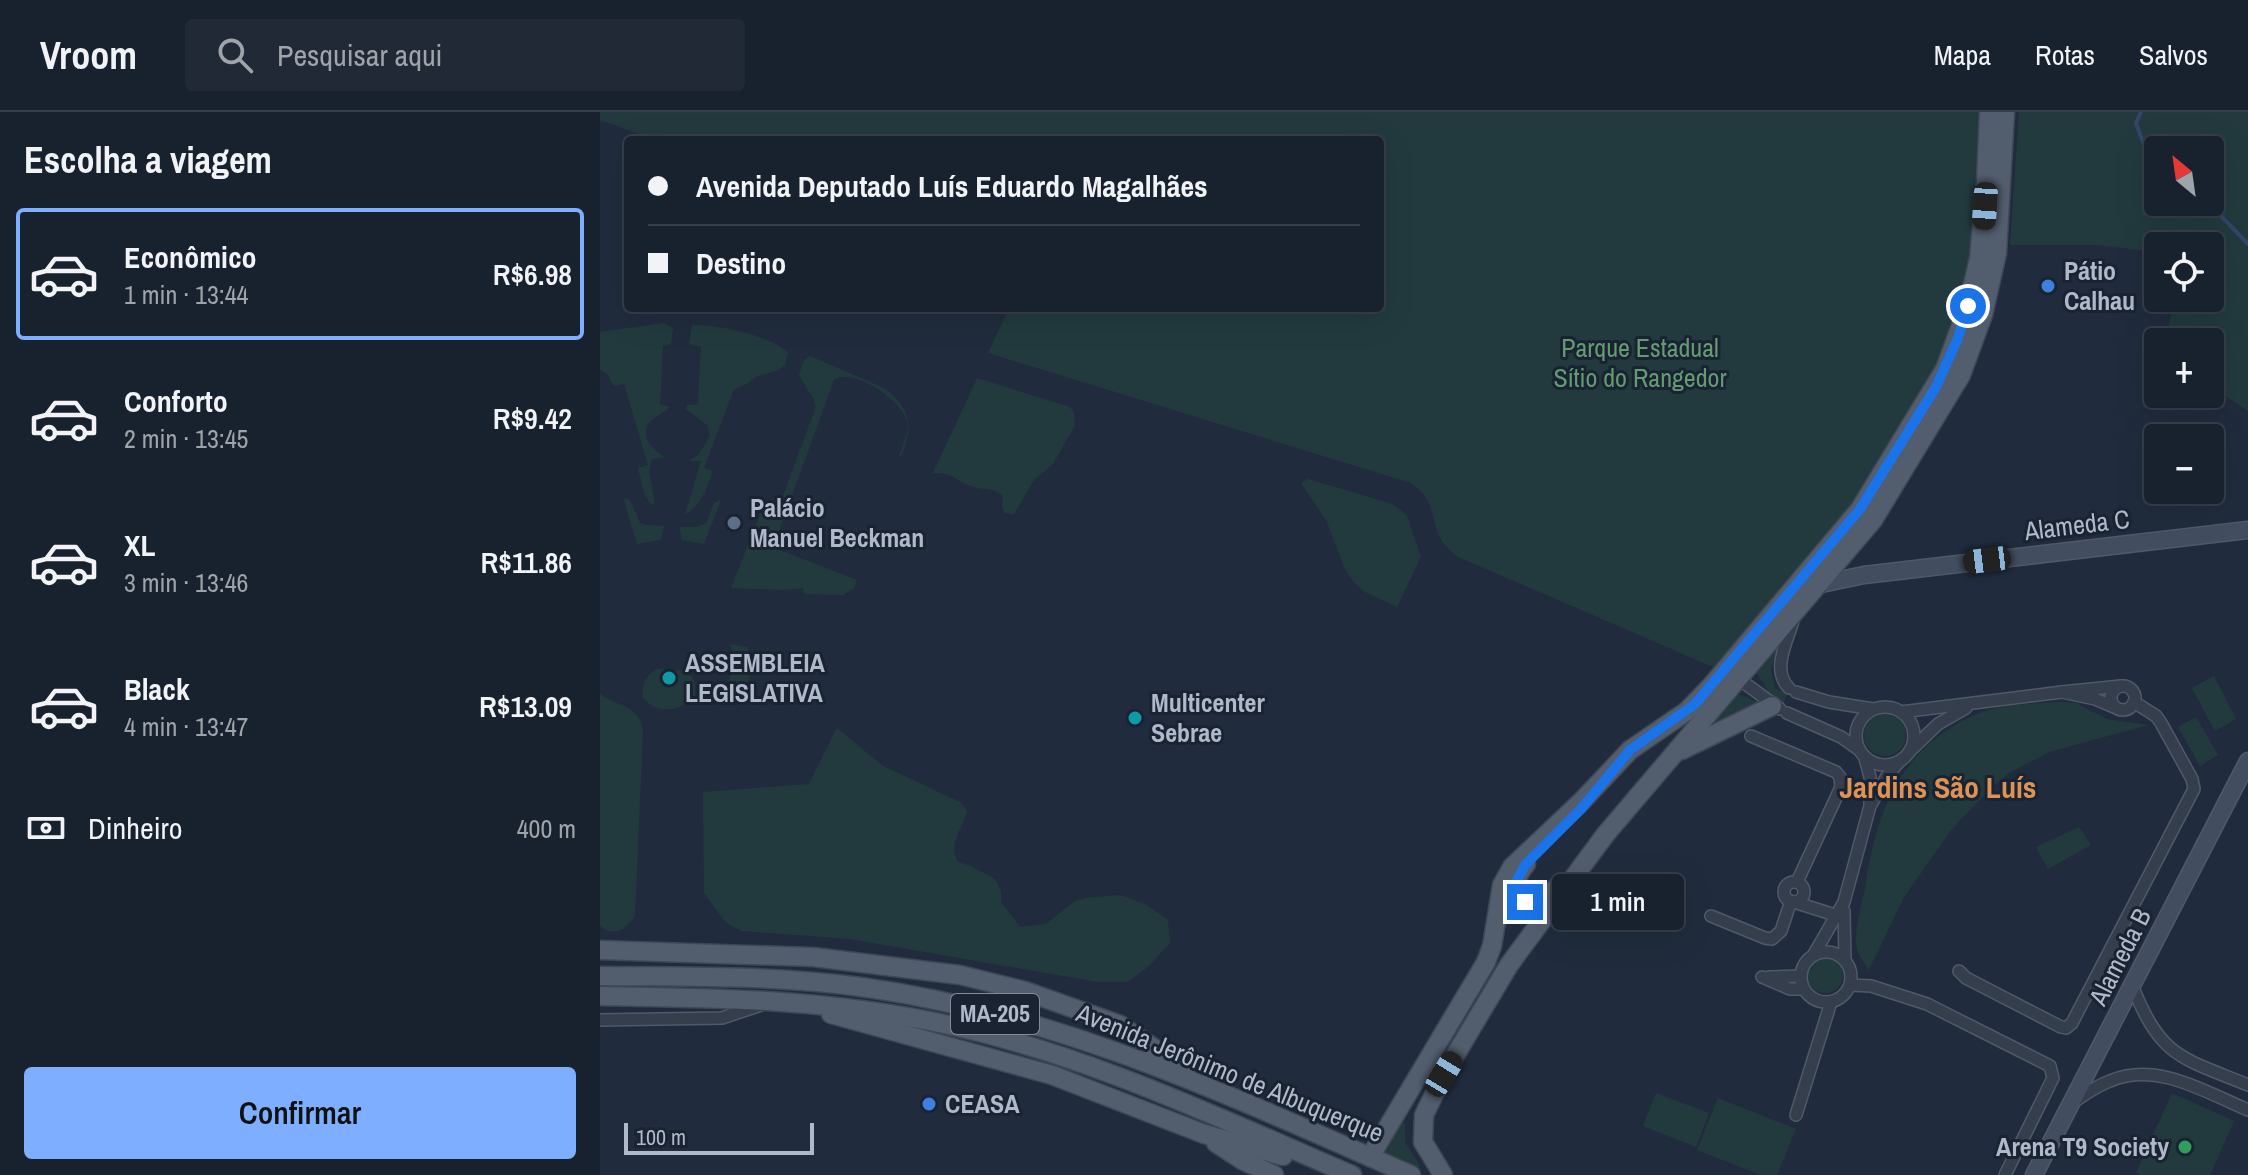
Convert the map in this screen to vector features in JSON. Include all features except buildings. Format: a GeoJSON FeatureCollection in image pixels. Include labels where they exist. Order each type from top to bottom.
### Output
{"type":"FeatureCollection","features":[{"type":"Feature","properties":{"kind":"main road"},"geometry":{"type":"LineString","coordinates":[[1370,1157],[1486,962],[1492,946],[1500,891],[1507,873],[1630,750],[1695,704],[1860,509],[1936,387],[1958,338],[1979,258],[1989,112]]}},
{"type":"Feature","properties":{"kind":"main road"},"geometry":{"type":"LineString","coordinates":[[1630,750],[1590,799],[1520,870],[1515,884],[1520,898],[1531,903],[1543,900],[1605,835],[1821,584],[1890,494],[1943,408],[1975,341],[1997,253],[2005,112]]}},
{"type":"Feature","properties":{"kind":"main road"},"geometry":{"type":"LineString","coordinates":[[1676,753],[1780,709]]}},
{"type":"Feature","properties":{"kind":"main road"},"geometry":{"type":"LineString","coordinates":[[1443,1175],[1429,1155],[1422,1137],[1424,1115],[1436,1088],[1509,965],[1605,835]]}},
{"type":"Feature","properties":{"kind":"main road","name":"MA-205"},"geometry":{"type":"LineString","coordinates":[[600,950],[813,957],[985,980],[1120,1025],[1215,1090]]}},
{"type":"Feature","properties":{"kind":"main road","name":"Avenida Jerônimo de Albuquerque"},"geometry":{"type":"LineString","coordinates":[[600,976],[815,981],[974,1008],[1081,1038],[1215,1090],[1411,1175]]}},
{"type":"Feature","properties":{"kind":"main road","name":"Avenida Jerônimo de Albuquerque"},"geometry":{"type":"LineString","coordinates":[[600,996],[777,999],[855,1008],[946,1024],[1074,1060],[1346,1172]]}},
{"type":"Feature","properties":{"kind":"main road","name":"Avenida Jerônimo de Albuquerque"},"geometry":{"type":"LineString","coordinates":[[777,999],[1052,1075],[1204,1134]]}},
{"type":"Feature","properties":{"kind":"main road"},"geometry":{"type":"LineString","coordinates":[[1204,1134],[1346,1172]]}},
{"type":"Feature","properties":{"kind":"main road"},"geometry":{"type":"LineString","coordinates":[[1204,1134],[1234,1156],[1274,1175]]}},
{"type":"Feature","properties":{"kind":"street","name":"Alameda C"},"geometry":{"type":"LineString","coordinates":[[1821,584],[1864,575],[2248,530]]}},
{"type":"Feature","properties":{"kind":"street"},"geometry":{"type":"LineString","coordinates":[[1844,556],[1849,572],[1864,575]]}},
{"type":"Feature","properties":{"kind":"street"},"geometry":{"type":"LineString","coordinates":[[1739,679],[1780,709],[1841,737],[1882,765],[1904,757],[1912,745],[1913,727],[1901,712],[1892,708],[1874,709],[1829,702],[1793,690],[1782,679],[1780,668],[1795,614]]}},
{"type":"Feature","properties":{"kind":"street"},"geometry":{"type":"LineString","coordinates":[[2114,707],[2110,696],[2114,689],[2121,686]]}},
{"type":"Feature","properties":{"kind":"street"},"geometry":{"type":"LineString","coordinates":[[1901,712],[2121,686],[2132,691],[2134,702],[2156,716],[2192,779],[2194,789],[2072,1023],[2066,1028],[1966,978],[1959,971]]}},
{"type":"Feature","properties":{"kind":"street"},"geometry":{"type":"LineString","coordinates":[[2062,692],[2125,710],[2134,702]]}},
{"type":"Feature","properties":{"kind":"street"},"geometry":{"type":"LineString","coordinates":[[1813,955],[1830,951],[1845,960],[1850,967],[1850,985],[1843,996],[1831,1002],[1818,1001],[1803,989],[1800,976],[1806,960],[1813,955],[1844,902],[1870,806],[1887,776],[1930,732],[1952,714],[1977,704]]}},
{"type":"Feature","properties":{"kind":"street"},"geometry":{"type":"LineString","coordinates":[[1870,806],[1870,777],[1856,731],[1865,714],[1874,709]]}},
{"type":"Feature","properties":{"kind":"street"},"geometry":{"type":"LineString","coordinates":[[1751,736],[1836,772],[1840,777],[1841,787],[1797,882],[1804,892],[1800,900],[1792,901]]}},
{"type":"Feature","properties":{"kind":"street","name":"Alameda B"},"geometry":{"type":"LineString","coordinates":[[2034,1175],[2241,783],[2248,761]]}},
{"type":"Feature","properties":{"kind":"street"},"geometry":{"type":"LineString","coordinates":[[1711,916],[1772,939],[1781,931],[1792,901]]}},
{"type":"Feature","properties":{"kind":"street"},"geometry":{"type":"LineString","coordinates":[[1792,901],[1838,916]]}},
{"type":"Feature","properties":{"kind":"street"},"geometry":{"type":"LineString","coordinates":[[1844,902],[1845,960]]}},
{"type":"Feature","properties":{"kind":"street"},"geometry":{"type":"LineString","coordinates":[[1800,976],[1762,977],[1790,989],[1803,989]]}},
{"type":"Feature","properties":{"kind":"street"},"geometry":{"type":"LineString","coordinates":[[1850,985],[1871,986],[1927,1004],[2050,1066],[2053,1078],[2005,1175]]}},
{"type":"Feature","properties":{"kind":"street"},"geometry":{"type":"LineString","coordinates":[[2132,985],[2149,1024],[2164,1045],[2183,1058],[2248,1085]]}},
{"type":"Feature","properties":{"kind":"street"},"geometry":{"type":"LineString","coordinates":[[600,1020],[722,1018],[777,999]]}},
{"type":"Feature","properties":{"kind":"street"},"geometry":{"type":"LineString","coordinates":[[1796,1115],[1831,1002]]}},
{"type":"Feature","properties":{"kind":"street"},"geometry":{"type":"LineString","coordinates":[[2071,1103],[2111,1080],[2145,1073],[2174,1079],[2248,1110]]}},
{"type":"Feature","properties":{"kind":"green space","name":"Parque Estadual Sítio do Rangedor"},"geometry":{"type":"Polygon","coordinates":[[[600,112],[1980,112],[1971,265],[1939,363],[1839,525],[1713,667],[1456,556],[1442,541],[1426,497],[1411,483],[988,353],[1007,312],[1384,312],[1384,136],[645,136],[600,120],[600,112]]]}},
{"type":"Feature","properties":{"kind":"green space"},"geometry":{"type":"Polygon","coordinates":[[[2019,112],[2248,112],[2248,411],[2224,395],[2224,328],[2168,328],[2172,312],[2224,312],[2224,232],[2144,232],[2144,250],[2097,245],[2010,245],[2019,112]]]}},
{"type":"Feature","properties":{"kind":"green space"},"geometry":{"type":"Polygon","coordinates":[[[663,323],[673,328],[671,344],[663,346],[660,404],[670,407],[653,419],[646,430],[651,446],[665,457],[652,459],[649,470],[655,505],[644,493],[638,468],[648,465],[624,384],[614,386],[607,374],[600,370],[600,332],[663,323]]]}},
{"type":"Feature","properties":{"kind":"green space"},"geometry":{"type":"Polygon","coordinates":[[[692,325],[742,332],[767,340],[788,352],[785,364],[779,370],[755,377],[734,389],[704,468],[713,471],[708,484],[699,501],[685,515],[701,461],[689,461],[699,454],[710,436],[707,425],[686,409],[687,405],[698,404],[701,347],[689,344],[692,325]]]}},
{"type":"Feature","properties":{"kind":"green space"},"geometry":{"type":"Polygon","coordinates":[[[810,356],[884,388],[900,403],[908,419],[908,425],[898,406],[877,388],[852,378],[834,380],[775,542],[780,550],[857,580],[854,588],[843,595],[804,594],[803,588],[731,588],[761,512],[773,515],[777,512],[816,407],[799,375],[804,360],[810,356]]]}},
{"type":"Feature","properties":{"kind":"green space"},"geometry":{"type":"Polygon","coordinates":[[[977,378],[1070,407],[1074,413],[1075,425],[1053,464],[1034,480],[1014,514],[1005,513],[1003,496],[995,491],[965,484],[946,474],[933,473],[977,378]]]}},
{"type":"Feature","properties":{"kind":"green space"},"geometry":{"type":"Polygon","coordinates":[[[908,425],[905,446],[899,456],[906,436],[908,425]]]}},
{"type":"Feature","properties":{"kind":"green space"},"geometry":{"type":"Polygon","coordinates":[[[1308,479],[1392,504],[1407,516],[1421,557],[1397,607],[1365,592],[1354,583],[1345,569],[1326,520],[1301,483],[1308,479]]]}},
{"type":"Feature","properties":{"kind":"green space"},"geometry":{"type":"Polygon","coordinates":[[[623,497],[630,500],[640,523],[665,526],[660,540],[637,544],[623,497]]]}},
{"type":"Feature","properties":{"kind":"green space"},"geometry":{"type":"Polygon","coordinates":[[[721,500],[704,544],[682,540],[679,527],[697,527],[706,523],[714,503],[721,500]]]}},
{"type":"Feature","properties":{"kind":"green space"},"geometry":{"type":"Polygon","coordinates":[[[1780,643],[1771,670],[1775,688],[1787,694],[1783,705],[1773,699],[1756,672],[1780,643]]]}},
{"type":"Feature","properties":{"kind":"green space"},"geometry":{"type":"Polygon","coordinates":[[[729,644],[748,647],[749,681],[745,684],[727,684],[734,659],[729,644]]]}},
{"type":"Feature","properties":{"kind":"green space"},"geometry":{"type":"Polygon","coordinates":[[[657,669],[681,671],[691,676],[694,699],[668,709],[649,703],[643,698],[644,684],[657,669]]]}},
{"type":"Feature","properties":{"kind":"green space"},"geometry":{"type":"Polygon","coordinates":[[[2214,676],[2236,719],[2215,731],[2192,688],[2214,676]]]}},
{"type":"Feature","properties":{"kind":"green space"},"geometry":{"type":"Polygon","coordinates":[[[600,694],[632,711],[641,722],[643,731],[635,915],[625,928],[615,931],[600,926],[600,694]]]}},
{"type":"Feature","properties":{"kind":"green space"},"geometry":{"type":"Polygon","coordinates":[[[1738,694],[1758,702],[1758,706],[1698,739],[1738,694]]]}},
{"type":"Feature","properties":{"kind":"green space"},"geometry":{"type":"Polygon","coordinates":[[[2076,703],[2107,719],[2148,725],[2049,752],[2009,773],[1993,786],[1952,829],[1904,897],[1869,970],[1856,942],[1870,860],[1885,809],[1910,764],[1949,729],[1975,715],[2006,707],[2076,703]]]}},
{"type":"Feature","properties":{"kind":"green space"},"geometry":{"type":"Polygon","coordinates":[[[1885,714],[1900,720],[1906,735],[1900,750],[1885,756],[1870,750],[1864,735],[1870,720],[1885,714]]]}},
{"type":"Feature","properties":{"kind":"green space"},"geometry":{"type":"Polygon","coordinates":[[[2196,717],[2218,755],[2200,766],[2178,727],[2196,717]]]}},
{"type":"Feature","properties":{"kind":"green space"},"geometry":{"type":"Polygon","coordinates":[[[837,728],[883,766],[960,802],[967,811],[955,842],[958,862],[995,879],[1001,891],[1001,902],[1020,927],[1046,924],[1075,901],[1120,895],[1147,905],[1168,920],[1170,943],[1148,967],[1127,982],[1098,982],[850,939],[742,931],[726,923],[704,893],[703,792],[809,784],[837,728]]]}},
{"type":"Feature","properties":{"kind":"green space"},"geometry":{"type":"Polygon","coordinates":[[[2079,827],[2091,845],[2048,869],[2036,847],[2079,827]]]}},
{"type":"Feature","properties":{"kind":"green space"},"geometry":{"type":"Polygon","coordinates":[[[1825,957],[1838,962],[1843,975],[1838,988],[1825,993],[1812,988],[1807,975],[1812,962],[1825,957]]]}},
{"type":"Feature","properties":{"kind":"green space"},"geometry":{"type":"Polygon","coordinates":[[[1656,1093],[1709,1113],[1696,1147],[1643,1126],[1656,1093]]]}},
{"type":"Feature","properties":{"kind":"green space","name":"Arena T9 Society"},"geometry":{"type":"Polygon","coordinates":[[[2172,1093],[2234,1121],[2210,1175],[2136,1173],[2172,1093]]]}},
{"type":"Feature","properties":{"kind":"green space"},"geometry":{"type":"Polygon","coordinates":[[[1718,1098],[1796,1129],[1777,1175],[1761,1175],[1697,1150],[1718,1098]]]}},
{"type":"Feature","properties":{"kind":"green space"},"geometry":{"type":"Polygon","coordinates":[[[1401,1122],[1405,1124],[1405,1142],[1419,1168],[1383,1153],[1401,1122]]]}},
{"type":"Feature","properties":{"kind":"waterway"},"geometry":{"type":"LineString","coordinates":[[2141,112],[2136,123],[2144,145]]}},
{"type":"Feature","properties":{"kind":"waterway"},"geometry":{"type":"LineString","coordinates":[[2221,216],[2248,244]]}},
{"type":"Feature","properties":{"kind":"place","name":"Pátio Calhau"},"geometry":{"type":"Point","coordinates":[2048,286]}},
{"type":"Feature","properties":{"kind":"place","name":"Palácio Manuel Beckman"},"geometry":{"type":"Point","coordinates":[734,523]}},
{"type":"Feature","properties":{"kind":"place","name":"ASSEMBLEIA LEGISLATIVA"},"geometry":{"type":"Point","coordinates":[669,678]}},
{"type":"Feature","properties":{"kind":"place","name":"Multicenter Sebrae"},"geometry":{"type":"Point","coordinates":[1135,718]}},
{"type":"Feature","properties":{"kind":"place","name":"CEASA"},"geometry":{"type":"Point","coordinates":[929,1104]}},
{"type":"Feature","properties":{"kind":"place","name":"Arena T9 Society"},"geometry":{"type":"Point","coordinates":[2185,1147]}},
{"type":"Feature","properties":{"kind":"district","name":"Jardins São Luís"},"geometry":{"type":"Point","coordinates":[1938,788]}},
{"type":"Feature","properties":{"kind":"route"},"geometry":{"type":"LineString","coordinates":[[1525,902],[1516,892],[1515,884],[1520,870],[1581,809],[1630,750],[1695,704],[1860,509],[1936,387],[1958,338],[1968,306]]}}]}
